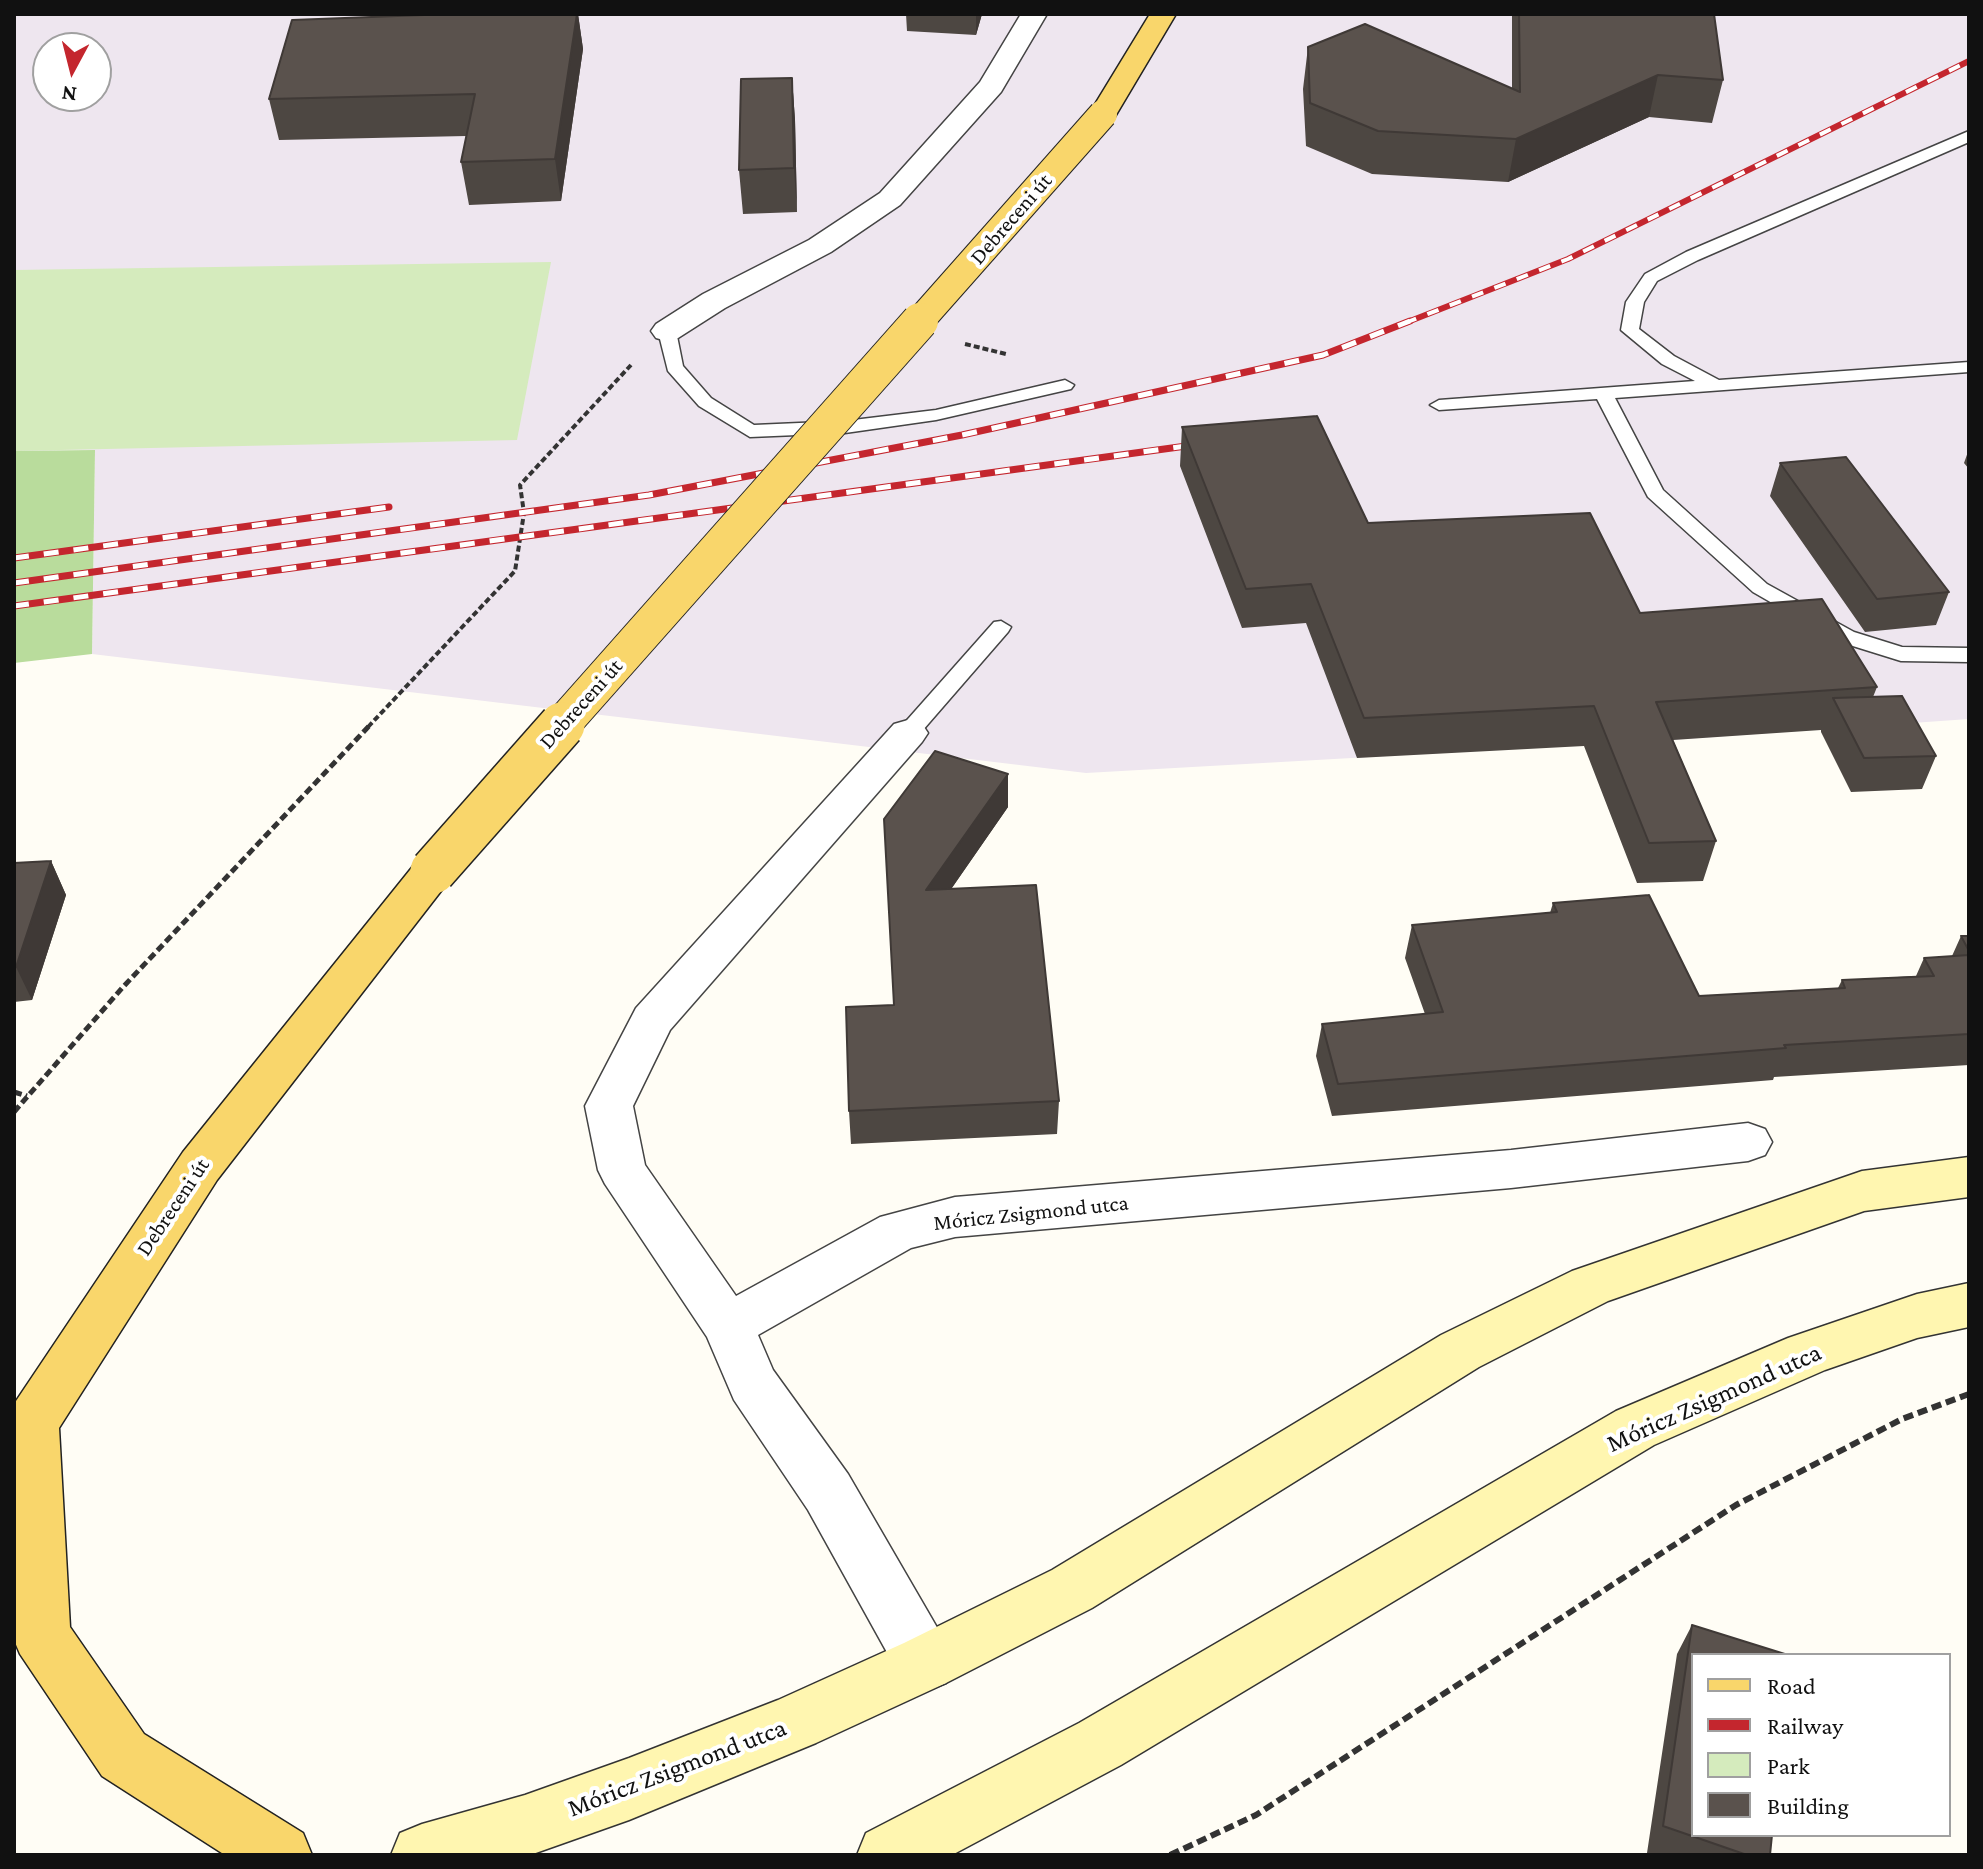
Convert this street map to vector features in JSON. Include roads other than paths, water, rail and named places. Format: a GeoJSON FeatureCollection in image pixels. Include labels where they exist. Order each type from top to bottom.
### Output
{"type":"FeatureCollection","features":[{"type":"Feature","properties":{"kind":"main road","name":"Debreceni út"},"geometry":{"type":"LineString","coordinates":[[20,1437],[200,1166],[433,871],[1103,114],[1163,14]]}},
{"type":"Feature","properties":{"kind":"main road","name":"Móricz Zsigmond utca"},"geometry":{"type":"LineString","coordinates":[[422,1855],[525,1826],[629,1789],[795,1722],[925,1663],[1072,1589],[1460,1351],[1590,1286],[1862,1191],[1969,1177]]}},
{"type":"Feature","properties":{"kind":"main road","name":"Móricz Zsigmond utca"},"geometry":{"type":"LineString","coordinates":[[888,1855],[1100,1744],[1635,1428],[1807,1354],[1917,1316],[1969,1305]]}},
{"type":"Feature","properties":{"kind":"main road"},"geometry":{"type":"LineString","coordinates":[[20,1437],[41,1635],[123,1755],[281,1855]]}},
{"type":"Feature","properties":{"kind":"street"},"geometry":{"type":"LineString","coordinates":[[667,331],[714,301],[820,246],[890,199],[991,86],[1034,14]]}},
{"type":"Feature","properties":{"kind":"street"},"geometry":{"type":"LineString","coordinates":[[908,733],[652,1020],[609,1106],[622,1170],[728,1326],[753,1384],[828,1492],[925,1663]]}},
{"type":"Feature","properties":{"kind":"street","name":"Móricz Zsigmond utca"},"geometry":{"type":"LineString","coordinates":[[728,1326],[898,1231],[955,1217],[1511,1169],[1748,1142]]}},
{"type":"Feature","properties":{"kind":"lane"},"geometry":{"type":"LineString","coordinates":[[1716,385],[1668,360],[1630,330],[1635,302],[1651,278],[1692,256],[1969,136]]}},
{"type":"Feature","properties":{"kind":"lane"},"geometry":{"type":"LineString","coordinates":[[667,331],[674,367],[705,402],[750,431],[845,427],[936,415],[1065,385]]}},
{"type":"Feature","properties":{"kind":"lane"},"geometry":{"type":"LineString","coordinates":[[1439,405],[1969,367]]}},
{"type":"Feature","properties":{"kind":"lane"},"geometry":{"type":"LineString","coordinates":[[1603,393],[1655,493],[1727,562],[1760,588],[1847,637],[1887,650],[1901,654],[1969,655]]}},
{"type":"Feature","properties":{"kind":"lane"},"geometry":{"type":"LineString","coordinates":[[908,733],[1001,627]]}},
{"type":"Feature","properties":{"kind":"railway"},"geometry":{"type":"LineString","coordinates":[[1405,323],[1568,259],[1969,61]]}},
{"type":"Feature","properties":{"kind":"railway"},"geometry":{"type":"LineString","coordinates":[[14,583],[649,495],[962,435],[1323,355],[1410,321]]}},
{"type":"Feature","properties":{"kind":"railway"},"geometry":{"type":"LineString","coordinates":[[14,606],[1201,444]]}},
{"type":"Feature","properties":{"kind":"railway"},"geometry":{"type":"LineString","coordinates":[[14,558],[389,507]]}}]}
